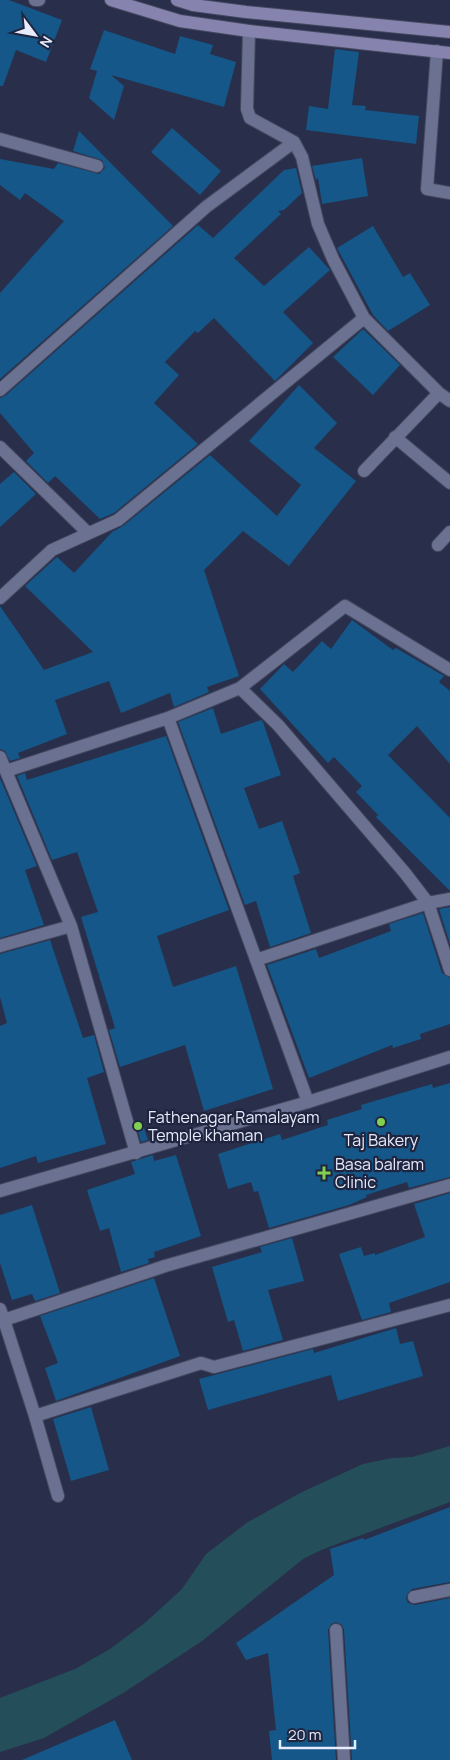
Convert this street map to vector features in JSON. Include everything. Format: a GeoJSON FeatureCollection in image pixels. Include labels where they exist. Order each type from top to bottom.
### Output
{"type":"FeatureCollection","features":[{"type":"Feature","properties":{"kind":"main road"},"geometry":{"type":"LineString","coordinates":[[111,0],[180,21],[249,31],[450,53]]}},
{"type":"Feature","properties":{"kind":"main road"},"geometry":{"type":"LineString","coordinates":[[176,0],[193,5],[246,12],[450,32]]}},
{"type":"Feature","properties":{"kind":"street"},"geometry":{"type":"LineString","coordinates":[[249,31],[247,109],[250,118],[294,142],[302,157],[318,224],[333,259],[364,318],[439,392],[450,400]]}},
{"type":"Feature","properties":{"kind":"street"},"geometry":{"type":"LineString","coordinates":[[437,51],[427,189],[450,193]]}},
{"type":"Feature","properties":{"kind":"street"},"geometry":{"type":"LineString","coordinates":[[0,139],[97,166]]}},
{"type":"Feature","properties":{"kind":"street"},"geometry":{"type":"LineString","coordinates":[[0,390],[206,207],[294,142]]}},
{"type":"Feature","properties":{"kind":"street"},"geometry":{"type":"LineString","coordinates":[[0,598],[52,550],[118,520],[364,318]]}},
{"type":"Feature","properties":{"kind":"street"},"geometry":{"type":"LineString","coordinates":[[364,471],[439,392]]}},
{"type":"Feature","properties":{"kind":"street"},"geometry":{"type":"LineString","coordinates":[[395,437],[450,483]]}},
{"type":"Feature","properties":{"kind":"street"},"geometry":{"type":"LineString","coordinates":[[0,447],[88,533]]}},
{"type":"Feature","properties":{"kind":"street"},"geometry":{"type":"LineString","coordinates":[[438,544],[450,532]]}},
{"type":"Feature","properties":{"kind":"street"},"geometry":{"type":"LineString","coordinates":[[6,771],[168,718],[240,688],[345,606],[450,670]]}},
{"type":"Feature","properties":{"kind":"street"},"geometry":{"type":"LineString","coordinates":[[240,688],[278,725],[405,873],[428,903],[450,970]]}},
{"type":"Feature","properties":{"kind":"street"},"geometry":{"type":"LineString","coordinates":[[168,718],[308,1102]]}},
{"type":"Feature","properties":{"kind":"street"},"geometry":{"type":"LineString","coordinates":[[0,757],[71,926],[136,1153]]}},
{"type":"Feature","properties":{"kind":"street"},"geometry":{"type":"LineString","coordinates":[[256,960],[428,903],[450,899]]}},
{"type":"Feature","properties":{"kind":"street"},"geometry":{"type":"LineString","coordinates":[[0,946],[71,926]]}},
{"type":"Feature","properties":{"kind":"street"},"geometry":{"type":"LineString","coordinates":[[0,1191],[308,1102],[450,1057]]}},
{"type":"Feature","properties":{"kind":"street"},"geometry":{"type":"LineString","coordinates":[[58,1496],[35,1416],[1,1316],[165,1266],[450,1185]]}},
{"type":"Feature","properties":{"kind":"street"},"geometry":{"type":"LineString","coordinates":[[35,1416],[201,1363],[214,1367],[450,1305]]}},
{"type":"Feature","properties":{"kind":"street"},"geometry":{"type":"LineString","coordinates":[[414,1598],[450,1590]]}},
{"type":"Feature","properties":{"kind":"street"},"geometry":{"type":"LineString","coordinates":[[336,1630],[344,1760]]}},
{"type":"Feature","properties":{"kind":"shaded area"},"geometry":{"type":"Polygon","coordinates":[[[450,1446],[450,1502],[321,1550],[303,1559],[202,1641],[123,1693],[44,1738],[0,1752],[0,1698],[75,1669],[110,1649],[146,1622],[182,1589],[206,1554],[248,1522],[300,1493],[363,1464],[392,1458],[412,1457],[450,1446]]]}},
{"type":"Feature","properties":{"kind":"building"},"geometry":{"type":"Polygon","coordinates":[[[0,0],[9,0],[62,20],[46,62],[16,50],[3,86],[0,86],[0,0]]]}},
{"type":"Feature","properties":{"kind":"building"},"geometry":{"type":"Polygon","coordinates":[[[104,30],[175,54],[180,36],[213,45],[210,54],[236,62],[224,107],[111,75],[124,86],[114,120],[89,98],[97,71],[90,69],[104,30]]]}},
{"type":"Feature","properties":{"kind":"building"},"geometry":{"type":"Polygon","coordinates":[[[335,49],[359,52],[352,105],[366,106],[365,110],[419,116],[416,144],[306,130],[309,106],[328,109],[335,49]]]}},
{"type":"Feature","properties":{"kind":"building"},"geometry":{"type":"Polygon","coordinates":[[[172,128],[221,171],[200,195],[151,152],[172,128]]]}},
{"type":"Feature","properties":{"kind":"building"},"geometry":{"type":"Polygon","coordinates":[[[79,131],[173,226],[0,379],[0,293],[64,221],[25,193],[20,200],[0,185],[0,159],[54,169],[58,163],[99,174],[105,168],[102,160],[73,151],[79,131]]]}},
{"type":"Feature","properties":{"kind":"building"},"geometry":{"type":"Polygon","coordinates":[[[362,158],[368,196],[322,204],[318,178],[316,180],[312,166],[362,158]]]}},
{"type":"Feature","properties":{"kind":"building"},"geometry":{"type":"Polygon","coordinates":[[[296,168],[302,193],[284,210],[278,211],[281,214],[234,258],[264,286],[309,247],[330,270],[283,312],[313,343],[275,381],[214,318],[198,333],[195,331],[165,362],[179,375],[154,403],[198,444],[114,513],[100,519],[55,476],[48,483],[26,461],[34,453],[0,413],[0,398],[5,396],[198,225],[213,238],[284,170],[296,168]]]}},
{"type":"Feature","properties":{"kind":"building"},"geometry":{"type":"Polygon","coordinates":[[[373,226],[403,277],[410,273],[430,305],[388,331],[373,315],[337,248],[373,226]]]}},
{"type":"Feature","properties":{"kind":"building"},"geometry":{"type":"Polygon","coordinates":[[[363,329],[400,365],[373,395],[333,357],[363,329]]]}},
{"type":"Feature","properties":{"kind":"building"},"geometry":{"type":"Polygon","coordinates":[[[299,385],[337,423],[314,448],[356,481],[289,566],[243,531],[204,570],[239,676],[207,687],[209,692],[174,707],[170,693],[121,713],[109,681],[55,700],[67,734],[18,753],[20,758],[10,761],[5,751],[0,749],[0,606],[44,670],[93,652],[25,586],[57,557],[74,573],[112,532],[123,526],[210,455],[277,516],[301,485],[249,441],[299,385]]]}},
{"type":"Feature","properties":{"kind":"building"},"geometry":{"type":"Polygon","coordinates":[[[14,472],[36,494],[0,527],[0,484],[14,472]]]}},
{"type":"Feature","properties":{"kind":"building"},"geometry":{"type":"Polygon","coordinates":[[[352,620],[393,650],[396,648],[444,676],[439,682],[450,691],[450,764],[417,726],[388,755],[450,818],[450,891],[376,817],[378,815],[356,792],[362,786],[334,757],[328,763],[260,689],[284,664],[293,672],[322,641],[331,649],[352,620]]]}},
{"type":"Feature","properties":{"kind":"building"},"geometry":{"type":"Polygon","coordinates":[[[213,708],[221,734],[261,720],[281,775],[244,788],[259,829],[282,821],[300,873],[293,876],[311,933],[270,947],[256,901],[245,905],[178,722],[213,708]]]}},
{"type":"Feature","properties":{"kind":"building"},"geometry":{"type":"Polygon","coordinates":[[[166,736],[229,910],[157,936],[173,987],[236,966],[273,1089],[204,1111],[185,1045],[120,1067],[109,1030],[115,1028],[81,917],[98,912],[77,852],[52,860],[17,776],[25,773],[27,780],[166,736]]]}},
{"type":"Feature","properties":{"kind":"building"},"geometry":{"type":"Polygon","coordinates":[[[0,778],[37,866],[25,870],[44,925],[0,938],[0,778]]]}},
{"type":"Feature","properties":{"kind":"building"},"geometry":{"type":"Polygon","coordinates":[[[450,907],[450,944],[439,909],[450,907]]]}},
{"type":"Feature","properties":{"kind":"building"},"geometry":{"type":"Polygon","coordinates":[[[423,913],[442,973],[450,978],[450,1024],[420,1034],[421,1039],[393,1048],[392,1045],[309,1078],[267,965],[316,949],[319,958],[391,931],[389,924],[423,913]]]}},
{"type":"Feature","properties":{"kind":"building"},"geometry":{"type":"Polygon","coordinates":[[[50,940],[83,1038],[94,1035],[104,1072],[87,1078],[106,1144],[38,1163],[36,1156],[0,1168],[0,1026],[7,1023],[0,997],[0,954],[50,940]]]}},
{"type":"Feature","properties":{"kind":"building"},"geometry":{"type":"Polygon","coordinates":[[[450,1083],[450,1177],[409,1188],[407,1182],[366,1195],[367,1197],[349,1205],[269,1228],[258,1191],[254,1192],[251,1182],[228,1189],[218,1154],[280,1134],[282,1140],[328,1125],[327,1120],[362,1109],[361,1105],[432,1084],[433,1088],[450,1083]]]}},
{"type":"Feature","properties":{"kind":"building"},"geometry":{"type":"Polygon","coordinates":[[[142,1122],[148,1140],[141,1142],[136,1123],[142,1122]]]}},
{"type":"Feature","properties":{"kind":"building"},"geometry":{"type":"Polygon","coordinates":[[[153,1155],[154,1161],[176,1155],[201,1236],[154,1252],[155,1257],[148,1259],[149,1263],[121,1272],[109,1228],[100,1231],[87,1190],[135,1174],[131,1162],[153,1155]]]}},
{"type":"Feature","properties":{"kind":"building"},"geometry":{"type":"Polygon","coordinates":[[[450,1193],[450,1282],[389,1303],[391,1312],[362,1320],[339,1254],[361,1247],[364,1256],[375,1253],[375,1255],[425,1237],[414,1204],[450,1193]]]}},
{"type":"Feature","properties":{"kind":"building"},"geometry":{"type":"Polygon","coordinates":[[[32,1205],[60,1293],[35,1301],[32,1294],[12,1300],[0,1263],[0,1215],[32,1205]]]}},
{"type":"Feature","properties":{"kind":"building"},"geometry":{"type":"Polygon","coordinates":[[[292,1238],[304,1281],[268,1290],[283,1340],[243,1351],[234,1320],[228,1322],[212,1267],[262,1252],[260,1247],[292,1238]]]}},
{"type":"Feature","properties":{"kind":"building"},"geometry":{"type":"Polygon","coordinates":[[[154,1278],[180,1356],[56,1401],[45,1368],[58,1363],[40,1316],[154,1278]]]}},
{"type":"Feature","properties":{"kind":"building"},"geometry":{"type":"Polygon","coordinates":[[[396,1328],[400,1344],[413,1341],[423,1376],[338,1401],[331,1375],[208,1410],[199,1379],[313,1349],[314,1353],[396,1328]]]}},
{"type":"Feature","properties":{"kind":"building"},"geometry":{"type":"Polygon","coordinates":[[[91,1407],[109,1470],[71,1481],[53,1419],[91,1407]]]}},
{"type":"Feature","properties":{"kind":"building"},"geometry":{"type":"Polygon","coordinates":[[[450,1507],[450,1582],[412,1589],[406,1598],[408,1603],[415,1605],[450,1598],[450,1760],[352,1760],[344,1630],[342,1625],[336,1622],[331,1624],[328,1630],[336,1760],[272,1760],[269,1731],[276,1730],[268,1653],[246,1660],[236,1643],[334,1575],[330,1549],[363,1538],[364,1540],[450,1507]]]}},
{"type":"Feature","properties":{"kind":"building"},"geometry":{"type":"Polygon","coordinates":[[[115,1720],[132,1760],[22,1760],[115,1720]]]}},
{"type":"Feature","properties":{"kind":"place","name":"Taj Bakery"},"geometry":{"type":"Point","coordinates":[381,1122]}},
{"type":"Feature","properties":{"kind":"place","name":"Fathenagar Ramalayam Temple khaman"},"geometry":{"type":"Point","coordinates":[138,1126]}},
{"type":"Feature","properties":{"kind":"place","name":"Basa balram Clinic"},"geometry":{"type":"Point","coordinates":[324,1173]}}]}
